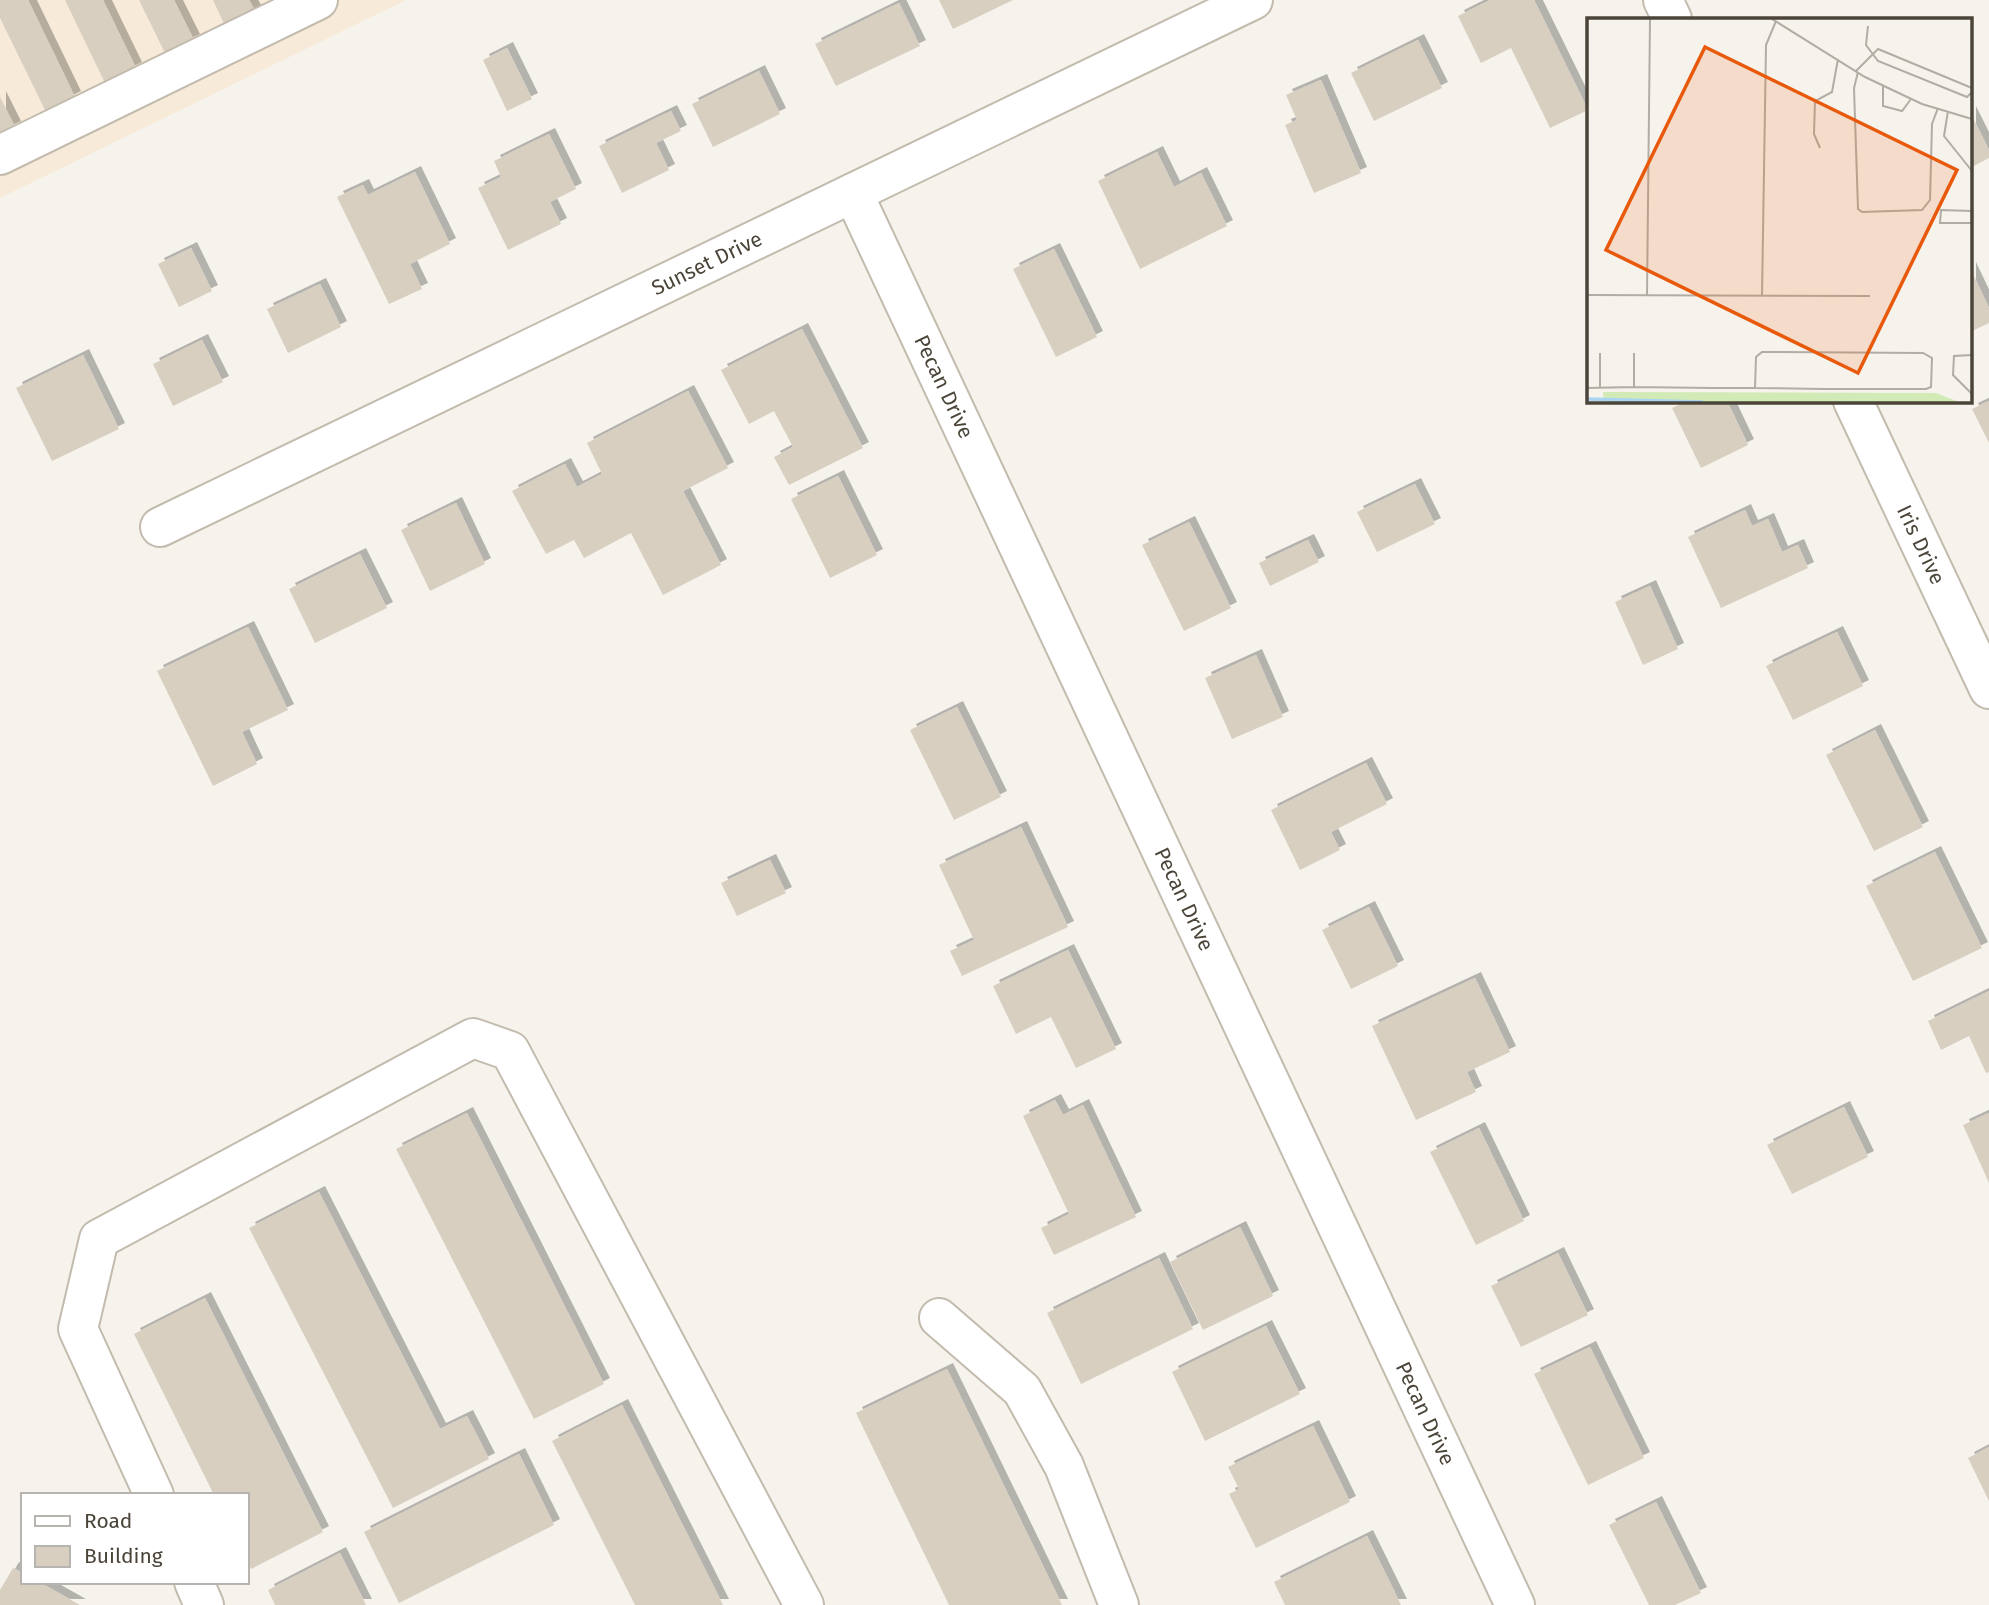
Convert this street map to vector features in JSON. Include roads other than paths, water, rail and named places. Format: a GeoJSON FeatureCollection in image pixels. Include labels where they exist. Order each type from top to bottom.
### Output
{"type":"FeatureCollection","features":[{"type":"Feature","properties":{"kind":"street"},"geometry":{"type":"LineString","coordinates":[[0,155],[318,0]]}},
{"type":"Feature","properties":{"kind":"street","name":"Sunset Drive"},"geometry":{"type":"LineString","coordinates":[[160,527],[1253,0]]}},
{"type":"Feature","properties":{"kind":"street"},"geometry":{"type":"LineString","coordinates":[[1663,0],[1672,18]]}},
{"type":"Feature","properties":{"kind":"street","name":"Pecan Drive"},"geometry":{"type":"LineString","coordinates":[[853,193],[1515,1605]]}},
{"type":"Feature","properties":{"kind":"street","name":"Iris Drive"},"geometry":{"type":"LineString","coordinates":[[1853,402],[1989,689]]}},
{"type":"Feature","properties":{"kind":"street"},"geometry":{"type":"LineString","coordinates":[[153,1493],[78,1329],[99,1239],[473,1038],[510,1051],[804,1605]]}},
{"type":"Feature","properties":{"kind":"street"},"geometry":{"type":"LineString","coordinates":[[939,1318],[1022,1390],[1064,1466],[1119,1605]]}},
{"type":"Feature","properties":{"kind":"street"},"geometry":{"type":"LineString","coordinates":[[195,1584],[204,1605]]}}]}
